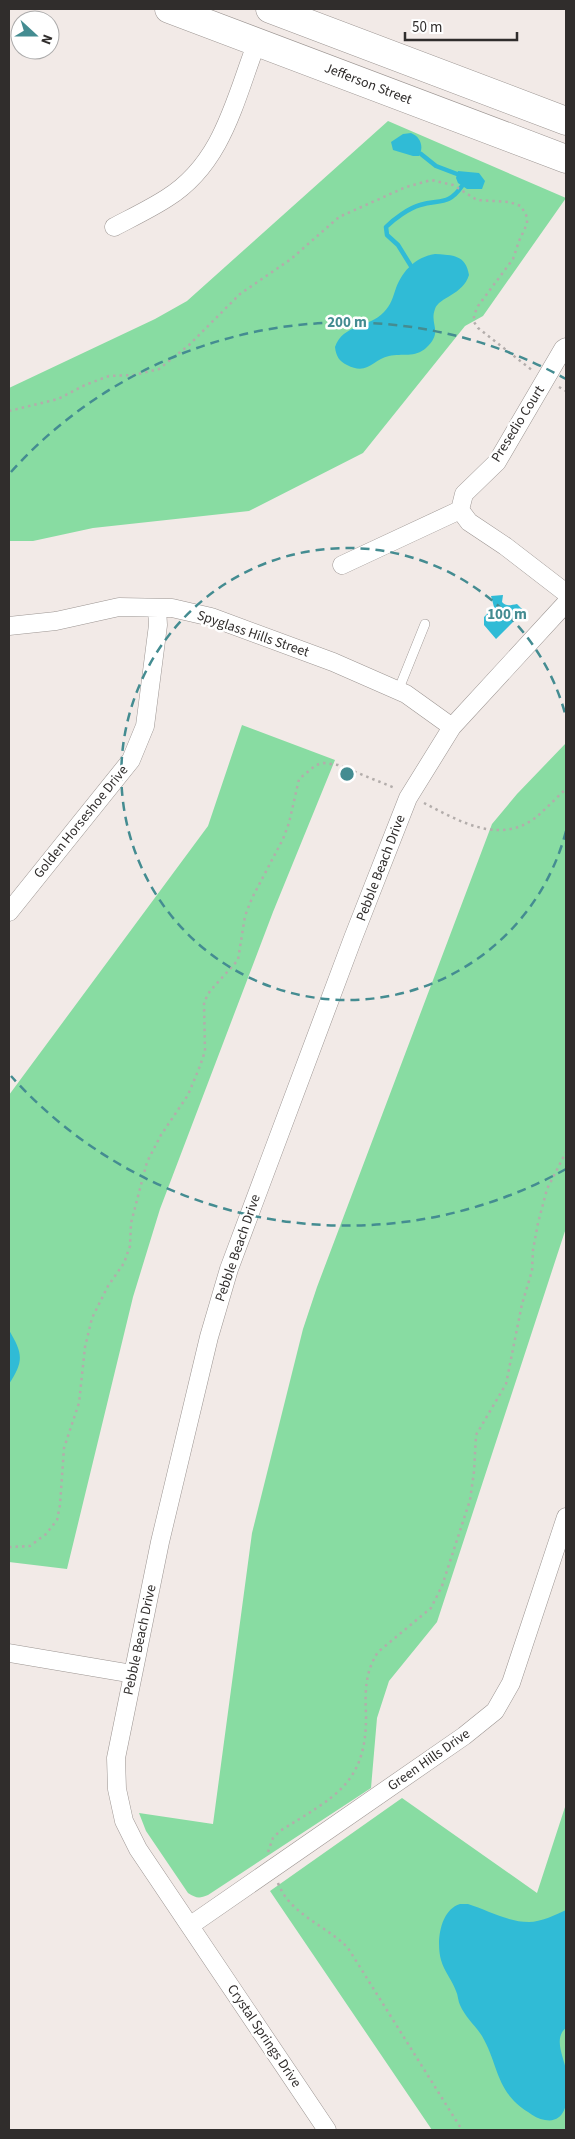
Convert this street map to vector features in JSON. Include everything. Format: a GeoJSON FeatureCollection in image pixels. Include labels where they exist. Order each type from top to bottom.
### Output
{"type":"FeatureCollection","features":[{"type":"Feature","properties":{"kind":"main road","name":"Jefferson Street"},"geometry":{"type":"LineString","coordinates":[[169,9],[566,159]]}},
{"type":"Feature","properties":{"kind":"main road"},"geometry":{"type":"LineString","coordinates":[[270,9],[566,121]]}},
{"type":"Feature","properties":{"kind":"main road"},"geometry":{"type":"LineString","coordinates":[[257,42],[262,30],[271,28],[354,58],[452,78]]}},
{"type":"Feature","properties":{"kind":"street"},"geometry":{"type":"LineString","coordinates":[[114,227],[169,197],[200,170],[212,155],[222,138],[257,42]]}},
{"type":"Feature","properties":{"kind":"street","name":"Presedio Court"},"geometry":{"type":"LineString","coordinates":[[460,510],[464,494],[497,462],[563,349],[566,347]]}},
{"type":"Feature","properties":{"kind":"street"},"geometry":{"type":"LineString","coordinates":[[342,565],[460,510],[469,522],[505,546],[566,593]]}},
{"type":"Feature","properties":{"kind":"street","name":"Pebble Beach Drive"},"geometry":{"type":"LineString","coordinates":[[201,1941],[138,1849],[124,1821],[117,1790],[116,1758],[162,1533],[209,1337],[229,1268],[353,938],[410,795],[452,727],[566,604]]}},
{"type":"Feature","properties":{"kind":"street","name":"Spyglass Hills Street"},"geometry":{"type":"LineString","coordinates":[[9,626],[56,621],[119,607],[172,608],[211,617],[333,662],[398,691],[452,727]]}},
{"type":"Feature","properties":{"kind":"street","name":"Golden Horseshoe Drive"},"geometry":{"type":"LineString","coordinates":[[9,912],[131,760],[145,726],[158,625],[157,608]]}},
{"type":"Feature","properties":{"kind":"street","name":"Green Hills Drive"},"geometry":{"type":"LineString","coordinates":[[190,1925],[464,1736],[495,1710],[510,1683],[566,1517]]}},
{"type":"Feature","properties":{"kind":"street"},"geometry":{"type":"LineString","coordinates":[[9,1653],[133,1674]]}},
{"type":"Feature","properties":{"kind":"street","name":"Crystal Springs Drive"},"geometry":{"type":"LineString","coordinates":[[201,1941],[327,2130]]}},
{"type":"Feature","properties":{"kind":"lane"},"geometry":{"type":"LineString","coordinates":[[398,691],[425,624]]}},
{"type":"Feature","properties":{"kind":"path"},"geometry":{"type":"LineString","coordinates":[[9,411],[58,399],[109,376],[134,375],[159,369],[189,345],[240,294],[291,259],[339,217],[420,182],[441,181],[453,185],[477,200],[509,202],[521,206],[525,210],[527,224],[513,259],[478,306],[473,318],[478,328],[546,379],[566,391]]}},
{"type":"Feature","properties":{"kind":"path"},"geometry":{"type":"LineString","coordinates":[[9,1547],[30,1546],[46,1534],[57,1520],[60,1505],[64,1448],[79,1404],[85,1347],[92,1318],[108,1286],[124,1262],[130,1246],[131,1223],[147,1162],[161,1135],[188,1095],[200,1066],[205,1051],[204,1002],[210,991],[238,960],[245,916],[252,898],[290,823],[298,779],[316,765],[324,763],[338,765],[410,795],[483,830],[496,832],[508,830],[534,818],[566,789]]}},
{"type":"Feature","properties":{"kind":"path"},"geometry":{"type":"LineString","coordinates":[[462,2130],[348,1948],[339,1939],[305,1917],[290,1902],[279,1886],[268,1852],[273,1838],[280,1830],[340,1791],[356,1767],[366,1734],[365,1693],[367,1676],[372,1661],[378,1652],[431,1608],[442,1586],[470,1500],[476,1434],[506,1384],[522,1304],[532,1271],[533,1250],[538,1223],[547,1190],[566,1152]]}},
{"type":"Feature","properties":{"kind":"green space"},"geometry":{"type":"Polygon","coordinates":[[[388,121],[566,198],[483,316],[465,326],[363,453],[249,511],[93,528],[33,541],[9,541],[9,388],[155,319],[187,301],[388,121]]]}},
{"type":"Feature","properties":{"kind":"green space"},"geometry":{"type":"Polygon","coordinates":[[[242,725],[335,760],[273,912],[160,1209],[133,1297],[67,1569],[9,1562],[9,1095],[208,826],[242,725]]]}},
{"type":"Feature","properties":{"kind":"green space"},"geometry":{"type":"Polygon","coordinates":[[[566,743],[566,1228],[437,1622],[389,1681],[377,1718],[371,1788],[208,1895],[195,1897],[188,1893],[146,1831],[139,1813],[213,1824],[252,1533],[303,1329],[317,1287],[492,824],[517,794],[566,743]]]}},
{"type":"Feature","properties":{"kind":"green space"},"geometry":{"type":"Polygon","coordinates":[[[402,1798],[537,1893],[566,1804],[566,2130],[432,2130],[270,1891],[402,1798]]]}},
{"type":"Feature","properties":{"kind":"water"},"geometry":{"type":"Polygon","coordinates":[[[411,133],[421,143],[419,156],[393,150],[391,142],[403,134],[411,133]]]}},
{"type":"Feature","properties":{"kind":"water"},"geometry":{"type":"Polygon","coordinates":[[[458,171],[479,173],[485,181],[482,189],[467,189],[458,183],[456,178],[458,171]]]}},
{"type":"Feature","properties":{"kind":"water"},"geometry":{"type":"Polygon","coordinates":[[[435,254],[458,257],[465,263],[469,275],[462,287],[437,305],[434,315],[434,337],[426,348],[408,355],[389,356],[360,369],[342,362],[337,356],[335,347],[344,334],[371,321],[384,312],[390,304],[399,281],[406,270],[416,261],[435,254]]]}},
{"type":"Feature","properties":{"kind":"water"},"geometry":{"type":"Polygon","coordinates":[[[503,595],[502,602],[505,605],[517,604],[524,611],[496,639],[484,625],[484,617],[494,607],[491,596],[503,595]]]}},
{"type":"Feature","properties":{"kind":"water"},"geometry":{"type":"Polygon","coordinates":[[[9,1330],[17,1345],[20,1357],[17,1369],[9,1384],[9,1330]]]}},
{"type":"Feature","properties":{"kind":"water"},"geometry":{"type":"Polygon","coordinates":[[[460,1904],[468,1904],[513,1920],[529,1922],[543,1920],[566,1910],[566,2028],[560,2037],[560,2043],[566,2070],[568,2095],[564,2111],[560,2117],[553,2120],[541,2119],[517,2104],[503,2086],[482,2036],[460,2005],[457,1993],[442,1964],[439,1944],[444,1920],[453,1907],[460,1904]]]}},
{"type":"Feature","properties":{"kind":"waterway"},"geometry":{"type":"LineString","coordinates":[[421,154],[436,166],[457,174]]}},
{"type":"Feature","properties":{"kind":"waterway"},"geometry":{"type":"LineString","coordinates":[[411,266],[398,245],[387,235],[386,227],[416,206],[443,201],[452,197],[462,186]]}}]}
